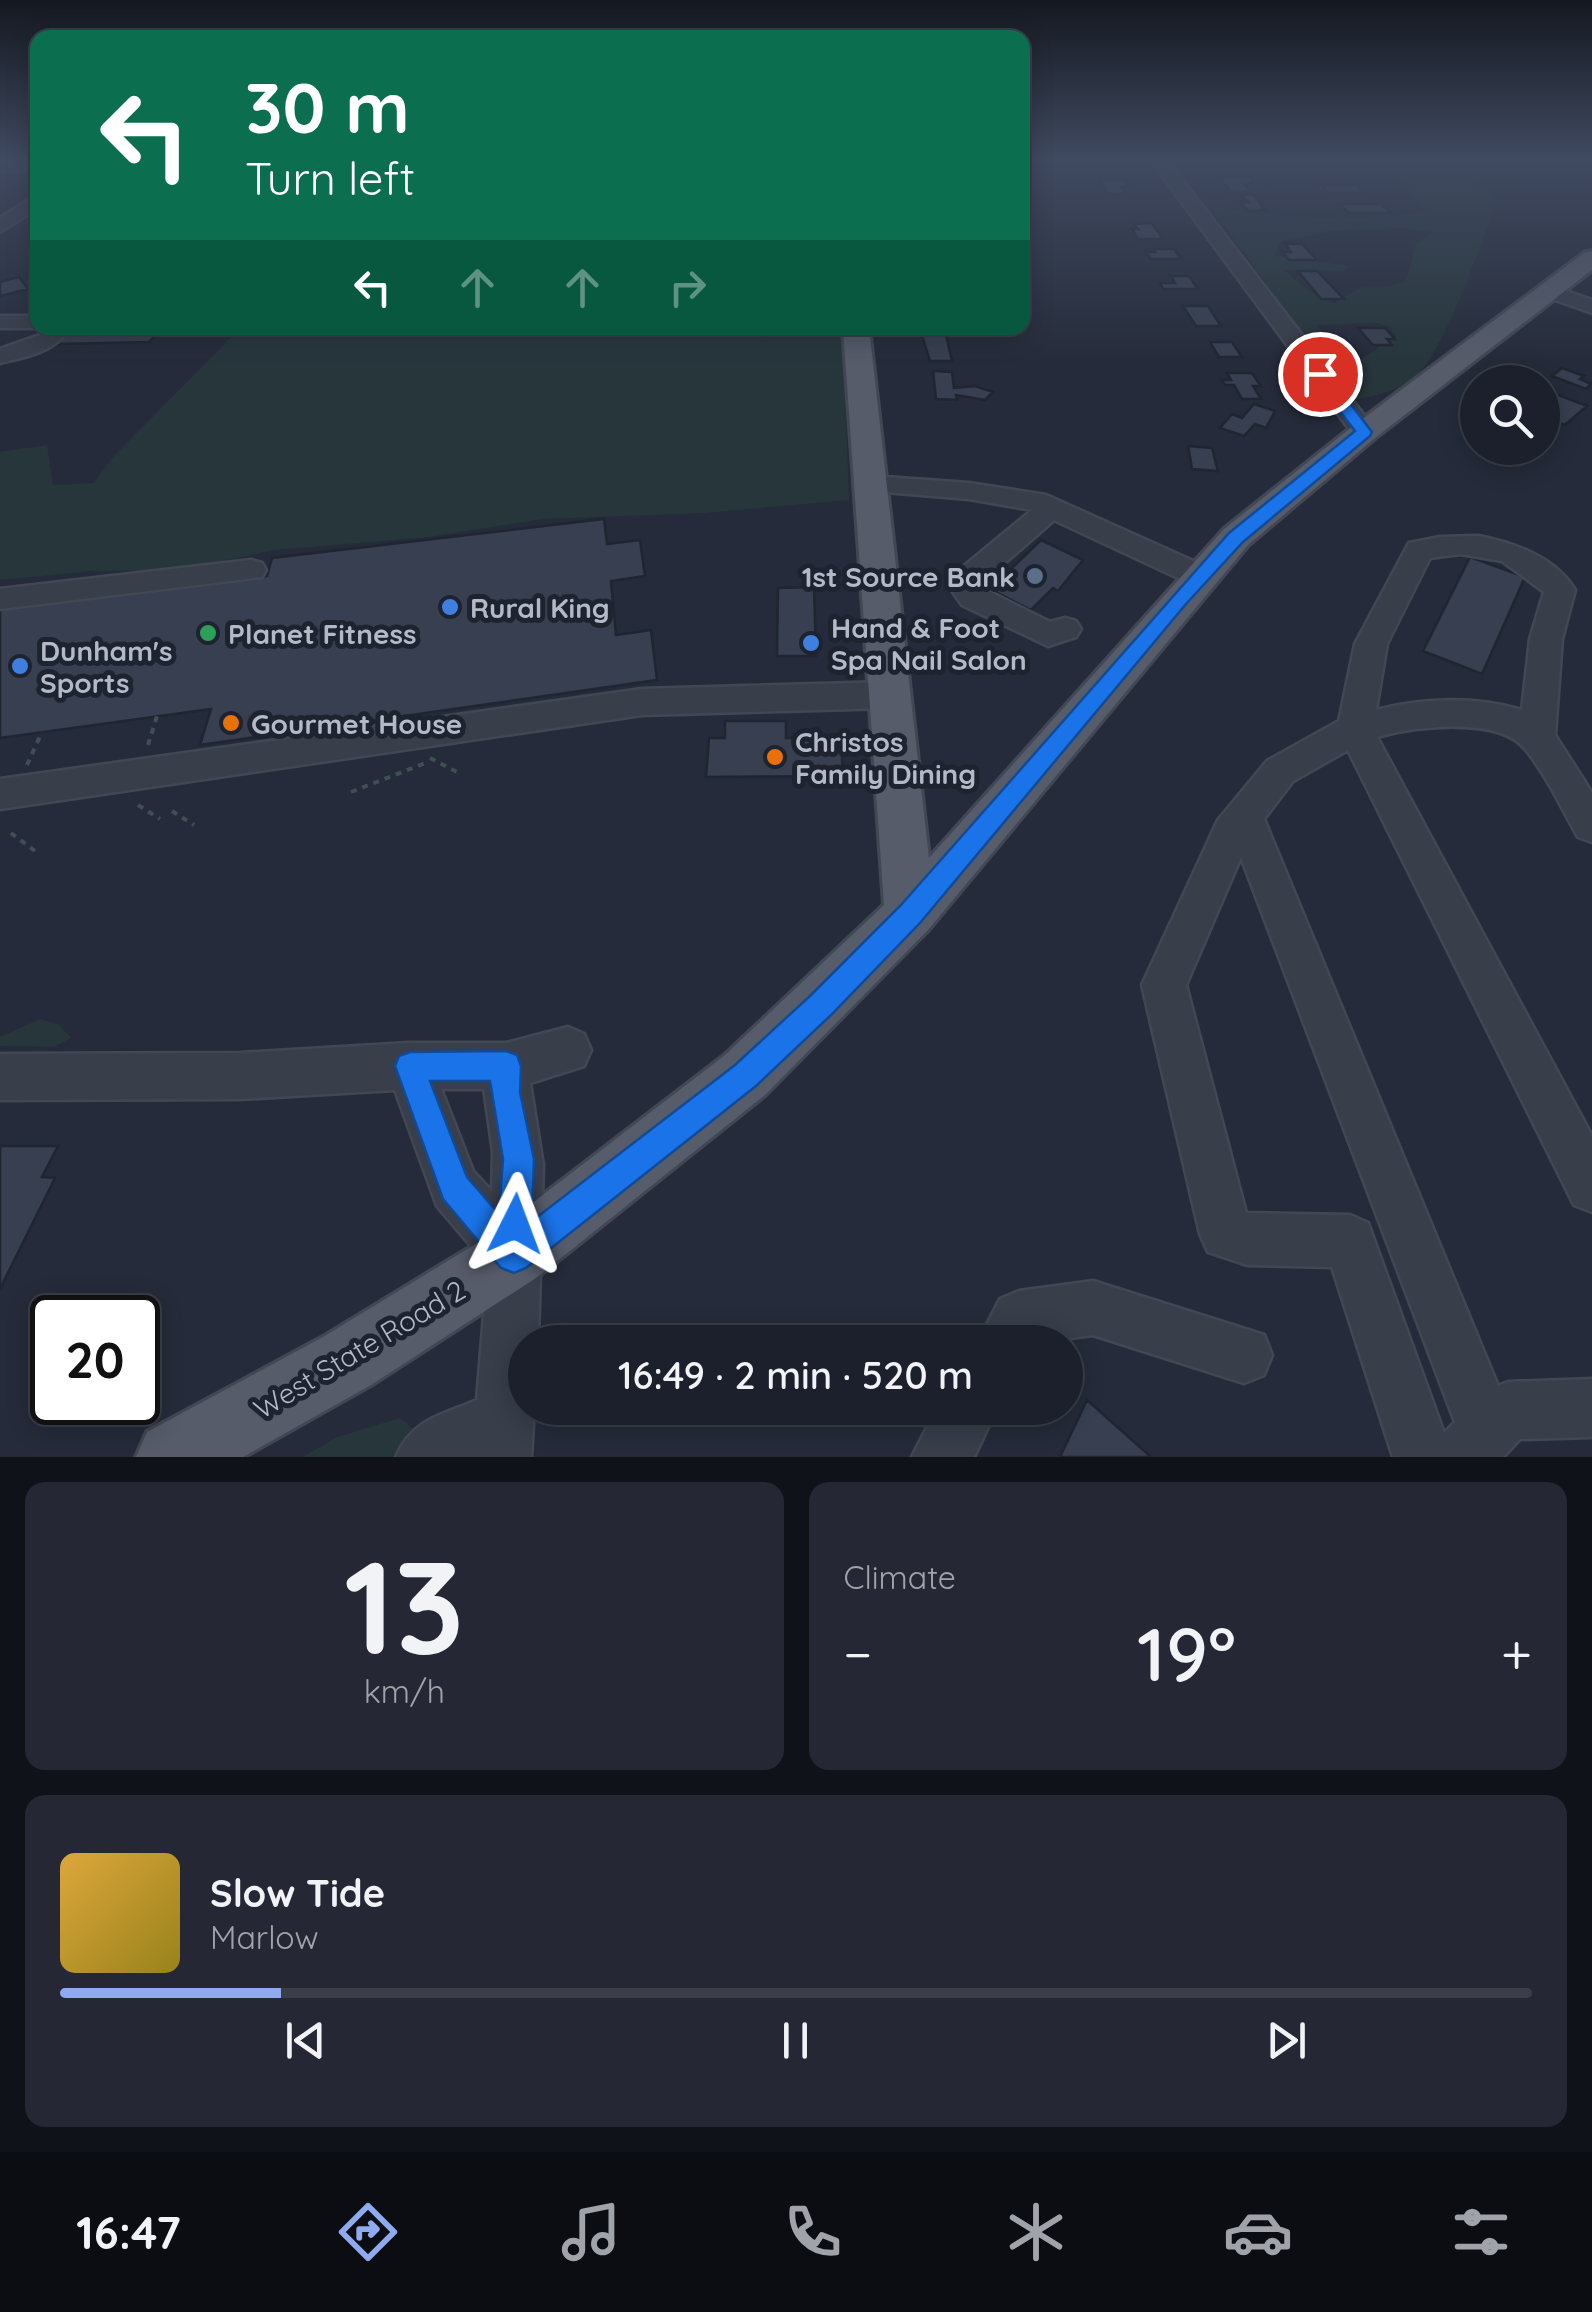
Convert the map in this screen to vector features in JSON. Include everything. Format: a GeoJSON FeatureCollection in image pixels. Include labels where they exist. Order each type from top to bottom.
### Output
{"type":"FeatureCollection","features":[{"type":"Feature","properties":{"kind":"main road","name":"West State Road 2"},"geometry":{"type":"LineString","coordinates":[[172,1457],[348,1361],[514,1256],[745,1075],[910,914],[1236,538],[1364,432],[1592,258]]}},
{"type":"Feature","properties":{"kind":"main road"},"geometry":{"type":"LineString","coordinates":[[857,335],[910,914]]}},
{"type":"Feature","properties":{"kind":"street"},"geometry":{"type":"LineString","coordinates":[[1209,227],[1364,432]]}},
{"type":"Feature","properties":{"kind":"street"},"geometry":{"type":"LineString","coordinates":[[1550,292],[1592,307]]}},
{"type":"Feature","properties":{"kind":"street"},"geometry":{"type":"LineString","coordinates":[[0,322],[30,322]]}},
{"type":"Feature","properties":{"kind":"street"},"geometry":{"type":"LineString","coordinates":[[0,356],[53,335]]}},
{"type":"Feature","properties":{"kind":"street"},"geometry":{"type":"LineString","coordinates":[[871,484],[969,491],[1036,501],[1200,576]]}},
{"type":"Feature","properties":{"kind":"street"},"geometry":{"type":"LineString","coordinates":[[1051,508],[969,578],[966,589],[972,598],[1048,635],[1065,629]]}},
{"type":"Feature","properties":{"kind":"street"},"geometry":{"type":"LineString","coordinates":[[1537,737],[1546,638],[1560,590],[1537,565],[1495,547],[1458,542],[1419,550],[1372,644],[1354,730],[1592,1187]]}},
{"type":"Feature","properties":{"kind":"street"},"geometry":{"type":"LineString","coordinates":[[0,599],[252,570]]}},
{"type":"Feature","properties":{"kind":"street"},"geometry":{"type":"LineString","coordinates":[[0,794],[642,702],[890,695]]}},
{"type":"Feature","properties":{"kind":"street"},"geometry":{"type":"LineString","coordinates":[[1423,1457],[1350,1241],[1248,1239],[1226,1234],[1164,986],[1223,849],[1244,816],[1280,771],[1354,730],[1404,716],[1471,714],[1511,720],[1537,737],[1591,820]]}},
{"type":"Feature","properties":{"kind":"street"},"geometry":{"type":"LineString","coordinates":[[1244,816],[1474,1444],[1508,1411],[1592,1408]]}},
{"type":"Feature","properties":{"kind":"street"},"geometry":{"type":"LineString","coordinates":[[0,1077],[240,1076],[410,1066],[506,1066],[568,1050]]}},
{"type":"Feature","properties":{"kind":"street"},"geometry":{"type":"LineString","coordinates":[[410,1066],[455,1188],[514,1256]]}},
{"type":"Feature","properties":{"kind":"street"},"geometry":{"type":"LineString","coordinates":[[426,1457],[435,1448],[503,1437],[512,1352],[518,1159],[504,1092],[506,1066]]}},
{"type":"Feature","properties":{"kind":"street"},"geometry":{"type":"LineString","coordinates":[[1015,1325],[1019,1318],[1093,1308],[1244,1354]]}},
{"type":"Feature","properties":{"kind":"street"},"geometry":{"type":"LineString","coordinates":[[942,1457],[960,1425]]}},
{"type":"Feature","properties":{"kind":"path"},"geometry":{"type":"LineString","coordinates":[[351,792],[429,760],[457,772]]}},
{"type":"Feature","properties":{"kind":"path"},"geometry":{"type":"LineString","coordinates":[[138,805],[160,819]]}},
{"type":"Feature","properties":{"kind":"path"},"geometry":{"type":"LineString","coordinates":[[172,811],[194,824]]}},
{"type":"Feature","properties":{"kind":"path"},"geometry":{"type":"LineString","coordinates":[[11,833],[35,850]]}},
{"type":"Feature","properties":{"kind":"shaded area"},"geometry":{"type":"Polygon","coordinates":[[[1225,227],[1487,227],[1441,339],[1420,372],[1387,392],[1348,399],[1225,227]],[[1407,228],[1337,230],[1281,241],[1274,255],[1349,266],[1344,271],[1284,270],[1306,289],[1334,303],[1362,287],[1406,281],[1416,244],[1432,232],[1407,228]],[[1377,323],[1316,325],[1347,360],[1358,361],[1396,336],[1390,327],[1377,323]]]}},
{"type":"Feature","properties":{"kind":"shaded area"},"geometry":{"type":"Polygon","coordinates":[[[233,335],[843,335],[849,500],[705,513],[542,519],[429,537],[274,550],[180,570],[93,571],[0,580],[0,452],[47,445],[53,485],[94,483],[112,458],[233,335]]]}},
{"type":"Feature","properties":{"kind":"shaded area"},"geometry":{"type":"Polygon","coordinates":[[[40,1019],[58,1024],[71,1038],[54,1047],[0,1046],[0,1037],[40,1019]]]}},
{"type":"Feature","properties":{"kind":"shaded area"},"geometry":{"type":"Polygon","coordinates":[[[400,1418],[416,1431],[399,1457],[303,1457],[337,1437],[400,1418]]]}},
{"type":"Feature","properties":{"kind":"building"},"geometry":{"type":"Polygon","coordinates":[[[1155,227],[1163,239],[1138,239],[1132,229],[1155,227]]]}},
{"type":"Feature","properties":{"kind":"building"},"geometry":{"type":"Polygon","coordinates":[[[1285,244],[1302,244],[1317,260],[1289,260],[1282,252],[1291,252],[1285,244]]]}},
{"type":"Feature","properties":{"kind":"building"},"geometry":{"type":"Polygon","coordinates":[[[1153,249],[1174,249],[1181,259],[1151,259],[1146,252],[1155,252],[1153,249]]]}},
{"type":"Feature","properties":{"kind":"building"},"geometry":{"type":"Polygon","coordinates":[[[1298,271],[1317,271],[1344,299],[1321,299],[1298,271]]]}},
{"type":"Feature","properties":{"kind":"building"},"geometry":{"type":"Polygon","coordinates":[[[1171,276],[1189,276],[1198,289],[1163,289],[1160,283],[1175,283],[1171,276]]]}},
{"type":"Feature","properties":{"kind":"building"},"geometry":{"type":"Polygon","coordinates":[[[19,277],[28,289],[0,296],[0,282],[19,277]]]}},
{"type":"Feature","properties":{"kind":"building"},"geometry":{"type":"Polygon","coordinates":[[[1183,306],[1208,306],[1221,326],[1196,326],[1183,306]]]}},
{"type":"Feature","properties":{"kind":"building"},"geometry":{"type":"Polygon","coordinates":[[[1358,328],[1385,328],[1395,339],[1387,339],[1392,345],[1373,345],[1358,328]]]}},
{"type":"Feature","properties":{"kind":"building"},"geometry":{"type":"Polygon","coordinates":[[[66,335],[155,335],[149,342],[57,344],[66,335]]]}},
{"type":"Feature","properties":{"kind":"building"},"geometry":{"type":"Polygon","coordinates":[[[922,335],[946,335],[952,361],[930,361],[922,335]]]}},
{"type":"Feature","properties":{"kind":"building"},"geometry":{"type":"Polygon","coordinates":[[[1210,342],[1232,342],[1242,357],[1219,357],[1210,342]]]}},
{"type":"Feature","properties":{"kind":"building"},"geometry":{"type":"Polygon","coordinates":[[[1560,370],[1584,376],[1580,379],[1591,384],[1586,389],[1560,379],[1560,370]]]}},
{"type":"Feature","properties":{"kind":"building"},"geometry":{"type":"Polygon","coordinates":[[[933,371],[952,372],[954,388],[975,386],[993,392],[985,400],[956,395],[957,400],[936,399],[933,371]]]}},
{"type":"Feature","properties":{"kind":"building"},"geometry":{"type":"Polygon","coordinates":[[[1227,373],[1252,373],[1261,386],[1253,386],[1261,399],[1242,399],[1234,385],[1225,385],[1222,380],[1231,380],[1227,373]]]}},
{"type":"Feature","properties":{"kind":"building"},"geometry":{"type":"Polygon","coordinates":[[[1560,396],[1587,406],[1565,425],[1560,423],[1560,396]]]}},
{"type":"Feature","properties":{"kind":"building"},"geometry":{"type":"Polygon","coordinates":[[[1254,404],[1275,411],[1266,428],[1255,424],[1244,436],[1220,428],[1232,414],[1242,418],[1254,404]]]}},
{"type":"Feature","properties":{"kind":"building"},"geometry":{"type":"Polygon","coordinates":[[[1188,446],[1212,448],[1218,471],[1192,469],[1188,446]]]}},
{"type":"Feature","properties":{"kind":"building"},"geometry":{"type":"Polygon","coordinates":[[[604,519],[607,544],[640,540],[645,576],[611,581],[616,635],[651,630],[657,680],[200,745],[211,709],[0,738],[0,608],[267,576],[272,558],[604,519]]]}},
{"type":"Feature","properties":{"kind":"building","name":"1st Source Bank"},"geometry":{"type":"Polygon","coordinates":[[[1041,540],[1083,560],[1058,591],[1053,588],[1031,610],[990,589],[1041,540]]]}},
{"type":"Feature","properties":{"kind":"building"},"geometry":{"type":"Polygon","coordinates":[[[1470,557],[1525,577],[1482,674],[1423,651],[1470,557]]]}},
{"type":"Feature","properties":{"kind":"building"},"geometry":{"type":"Polygon","coordinates":[[[814,587],[816,656],[777,656],[778,588],[814,587]]]}},
{"type":"Feature","properties":{"kind":"building","name":"Christos Family Dining"},"geometry":{"type":"Polygon","coordinates":[[[725,721],[786,721],[786,738],[841,737],[843,776],[706,777],[709,738],[725,738],[725,721]]]}},
{"type":"Feature","properties":{"kind":"building"},"geometry":{"type":"Polygon","coordinates":[[[0,1146],[58,1146],[42,1177],[55,1178],[0,1289],[0,1146]]]}},
{"type":"Feature","properties":{"kind":"building"},"geometry":{"type":"Polygon","coordinates":[[[1087,1400],[1151,1457],[1060,1457],[1075,1425],[1083,1425],[1087,1400]]]}},
{"type":"Feature","properties":{"kind":"place","name":"1st Source Bank"},"geometry":{"type":"Point","coordinates":[1035,576]}},
{"type":"Feature","properties":{"kind":"place","name":"Rural King"},"geometry":{"type":"Point","coordinates":[450,607]}},
{"type":"Feature","properties":{"kind":"place","name":"Planet Fitness"},"geometry":{"type":"Point","coordinates":[208,633]}},
{"type":"Feature","properties":{"kind":"place","name":"Hand & Foot Spa Nail Salon"},"geometry":{"type":"Point","coordinates":[811,643]}},
{"type":"Feature","properties":{"kind":"place","name":"Dunham's Sports"},"geometry":{"type":"Point","coordinates":[20,666]}},
{"type":"Feature","properties":{"kind":"place","name":"Gourmet House"},"geometry":{"type":"Point","coordinates":[231,723]}},
{"type":"Feature","properties":{"kind":"place","name":"Christos Family Dining"},"geometry":{"type":"Point","coordinates":[775,757]}},
{"type":"Feature","properties":{"kind":"route"},"geometry":{"type":"LineString","coordinates":[[515,1224],[518,1159],[504,1092],[506,1066],[410,1066],[455,1188],[514,1256],[745,1075],[821,1005],[910,914],[1179,599],[1236,538],[1364,432],[1320,374]]}}]}
